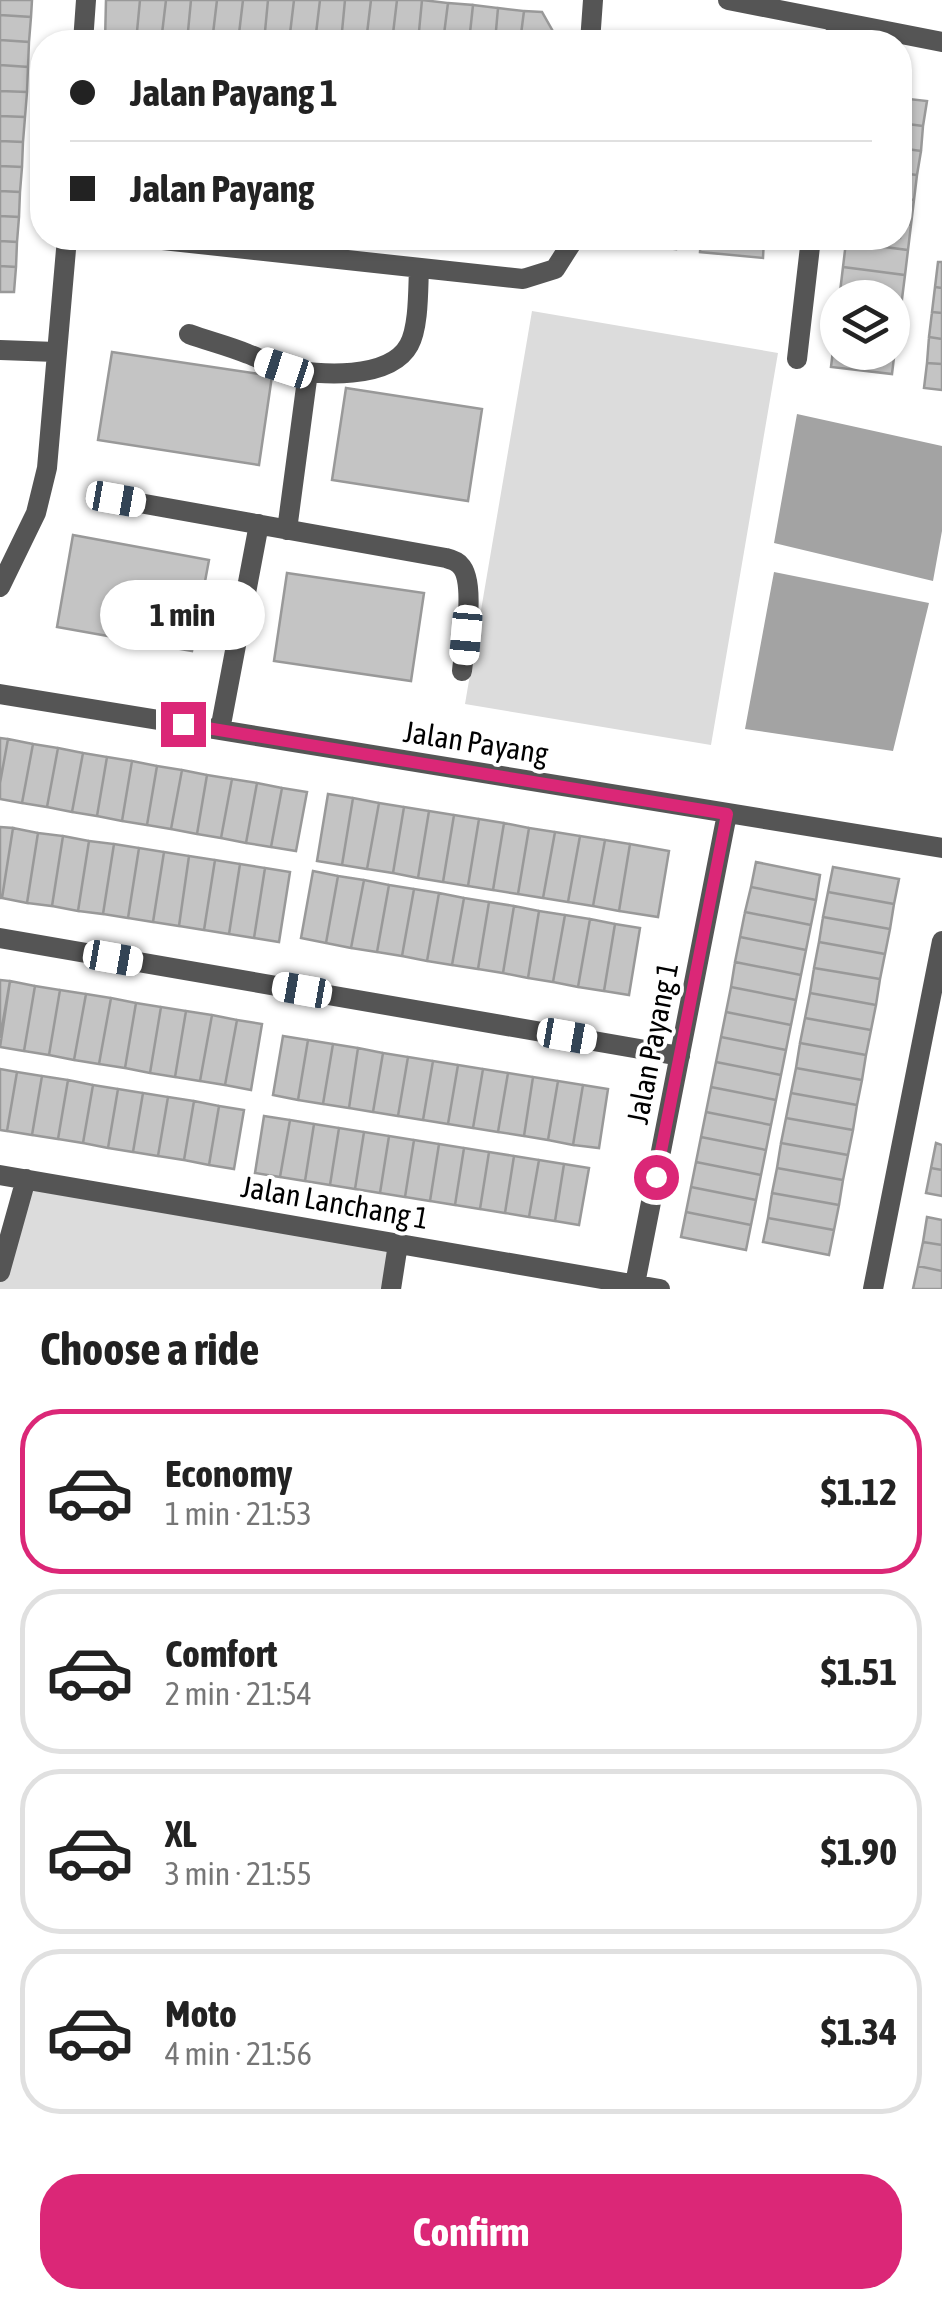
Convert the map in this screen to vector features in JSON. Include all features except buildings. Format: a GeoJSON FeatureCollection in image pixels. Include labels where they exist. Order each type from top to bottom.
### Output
{"type":"FeatureCollection","features":[{"type":"Feature","properties":{"kind":"street"},"geometry":{"type":"LineString","coordinates":[[83,30],[86,0]]}},
{"type":"Feature","properties":{"kind":"street"},"geometry":{"type":"LineString","coordinates":[[591,30],[593,0]]}},
{"type":"Feature","properties":{"kind":"street"},"geometry":{"type":"LineString","coordinates":[[728,0],[788,6],[832,30]]}},
{"type":"Feature","properties":{"kind":"street"},"geometry":{"type":"LineString","coordinates":[[912,39],[942,42]]}},
{"type":"Feature","properties":{"kind":"street"},"geometry":{"type":"LineString","coordinates":[[0,587],[36,513],[47,468],[66,250]]}},
{"type":"Feature","properties":{"kind":"street"},"geometry":{"type":"LineString","coordinates":[[254,250],[523,279],[556,270],[568,250]]}},
{"type":"Feature","properties":{"kind":"street"},"geometry":{"type":"LineString","coordinates":[[797,358],[810,250]]}},
{"type":"Feature","properties":{"kind":"street"},"geometry":{"type":"LineString","coordinates":[[188,334],[274,365],[308,372],[363,372],[398,358],[407,349],[412,338],[419,268]]}},
{"type":"Feature","properties":{"kind":"street"},"geometry":{"type":"LineString","coordinates":[[0,350],[56,352]]}},
{"type":"Feature","properties":{"kind":"street"},"geometry":{"type":"LineString","coordinates":[[287,530],[308,372]]}},
{"type":"Feature","properties":{"kind":"street"},"geometry":{"type":"LineString","coordinates":[[116,499],[459,563],[464,568],[469,599],[462,670]]}},
{"type":"Feature","properties":{"kind":"street"},"geometry":{"type":"LineString","coordinates":[[220,730],[259,524]]}},
{"type":"Feature","properties":{"kind":"street","name":"Jalan Payang"},"geometry":{"type":"LineString","coordinates":[[0,694],[942,848]]}},
{"type":"Feature","properties":{"kind":"street","name":"Jalan Payang 1"},"geometry":{"type":"LineString","coordinates":[[635,1287],[727,814]]}},
{"type":"Feature","properties":{"kind":"street"},"geometry":{"type":"LineString","coordinates":[[0,938],[680,1056]]}},
{"type":"Feature","properties":{"kind":"street"},"geometry":{"type":"LineString","coordinates":[[874,1289],[942,942]]}},
{"type":"Feature","properties":{"kind":"street","name":"Jalan Lanchang 1"},"geometry":{"type":"LineString","coordinates":[[0,1175],[660,1289]]}},
{"type":"Feature","properties":{"kind":"street"},"geometry":{"type":"LineString","coordinates":[[0,1272],[26,1179]]}},
{"type":"Feature","properties":{"kind":"street"},"geometry":{"type":"LineString","coordinates":[[391,1289],[398,1244]]}},
{"type":"Feature","properties":{"kind":"shaded area"},"geometry":{"type":"Polygon","coordinates":[[[532,311],[778,353],[711,745],[465,704],[532,311]]]}},
{"type":"Feature","properties":{"kind":"shaded area"},"geometry":{"type":"Polygon","coordinates":[[[797,414],[942,446],[942,531],[933,581],[774,543],[797,414]]]}},
{"type":"Feature","properties":{"kind":"shaded area"},"geometry":{"type":"Polygon","coordinates":[[[774,572],[929,603],[893,751],[745,729],[774,572]]]}},
{"type":"Feature","properties":{"kind":"shaded area"},"geometry":{"type":"Polygon","coordinates":[[[26,1179],[398,1244],[391,1289],[0,1289],[0,1272],[26,1179]]]}},
{"type":"Feature","properties":{"kind":"route"},"geometry":{"type":"LineString","coordinates":[[183,724],[727,814],[656,1177]]}}]}
